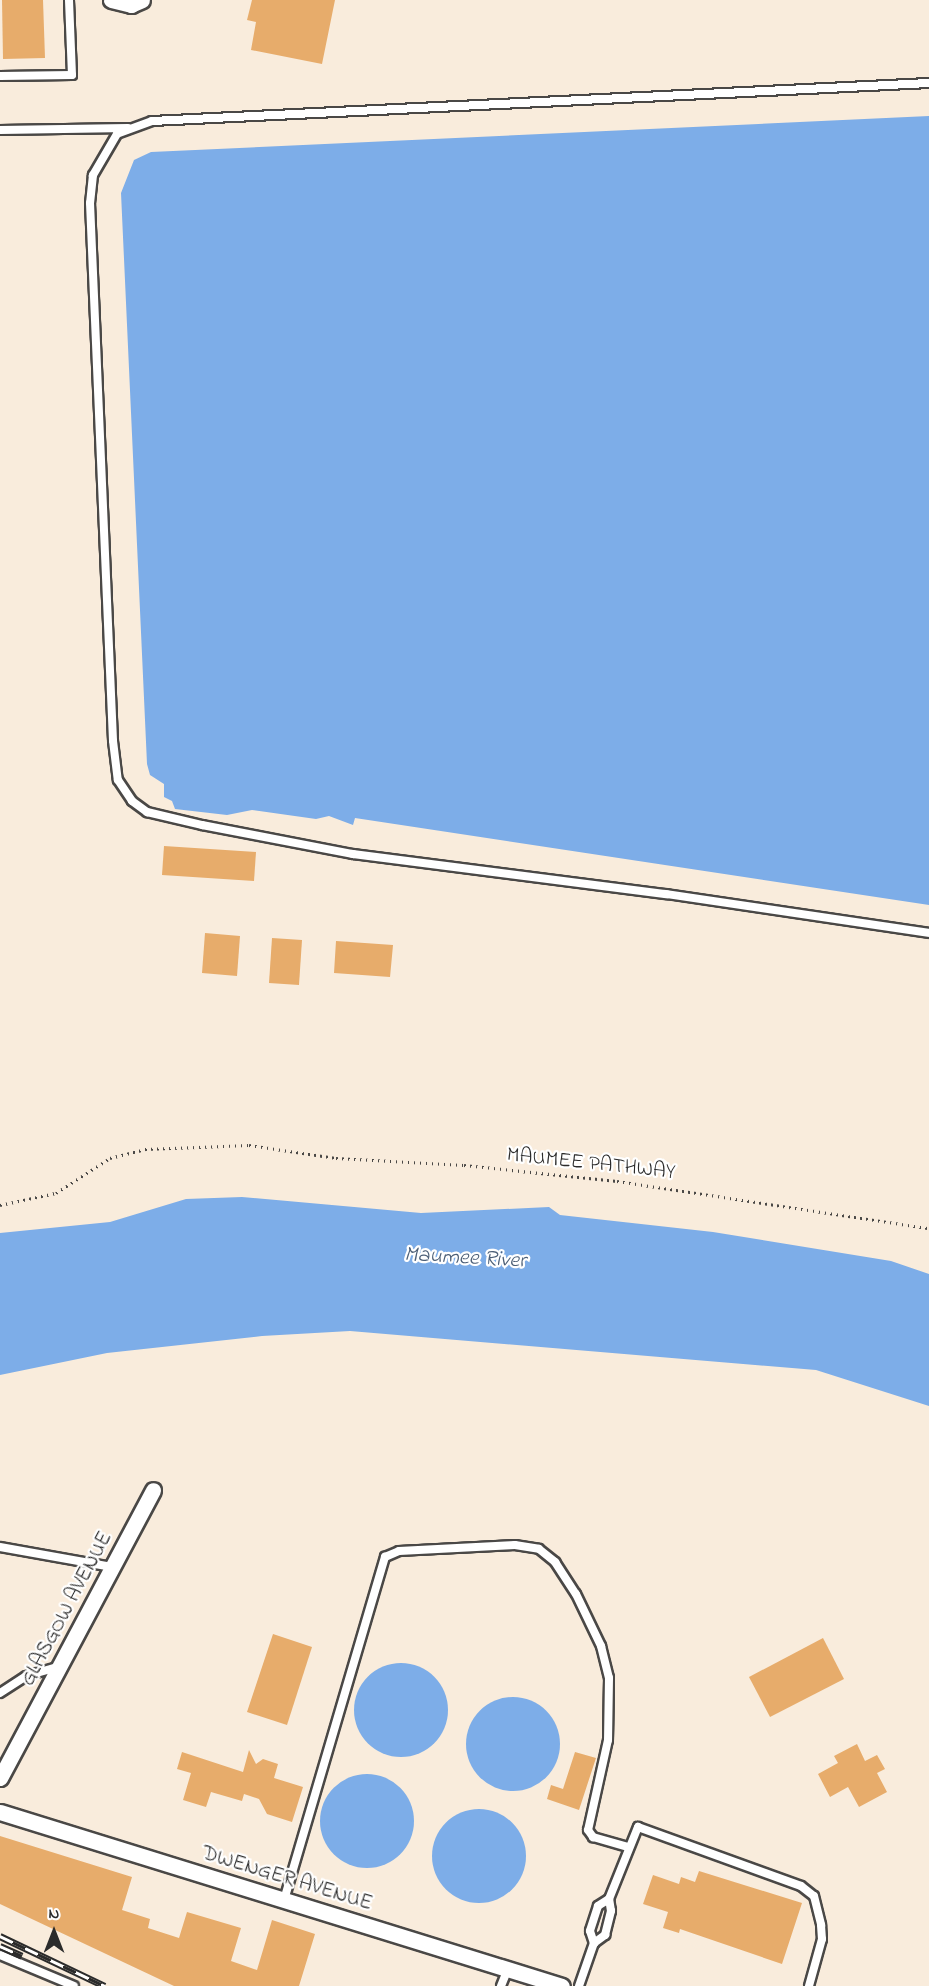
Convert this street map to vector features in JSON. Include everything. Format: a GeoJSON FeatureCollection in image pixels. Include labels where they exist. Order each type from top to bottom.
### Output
{"type":"FeatureCollection","features":[{"type":"Feature","properties":{"kind":"street"},"geometry":{"type":"LineString","coordinates":[[111,0],[131,5],[142,0]]}},
{"type":"Feature","properties":{"kind":"street","name":"GLASGOW AVENUE"},"geometry":{"type":"LineString","coordinates":[[0,1778],[153,1490]]}},
{"type":"Feature","properties":{"kind":"street","name":"DWENGER AVENUE"},"geometry":{"type":"LineString","coordinates":[[0,1812],[562,1986]]}},
{"type":"Feature","properties":{"kind":"lane"},"geometry":{"type":"LineString","coordinates":[[0,76],[72,75],[69,0]]}},
{"type":"Feature","properties":{"kind":"lane"},"geometry":{"type":"LineString","coordinates":[[929,83],[152,121],[117,134],[93,175],[90,203],[113,741],[118,780],[132,801],[158,815],[331,850],[666,894],[929,933]]}},
{"type":"Feature","properties":{"kind":"lane"},"geometry":{"type":"LineString","coordinates":[[0,130],[130,128]]}},
{"type":"Feature","properties":{"kind":"lane"},"geometry":{"type":"LineString","coordinates":[[284,1900],[385,1557],[399,1551],[515,1545],[539,1549],[555,1562],[576,1594],[601,1646],[609,1678],[608,1740],[588,1830],[593,1837],[627,1847]]}},
{"type":"Feature","properties":{"kind":"lane"},"geometry":{"type":"LineString","coordinates":[[0,1547],[112,1567]]}},
{"type":"Feature","properties":{"kind":"lane"},"geometry":{"type":"LineString","coordinates":[[0,1693],[26,1676],[61,1665]]}},
{"type":"Feature","properties":{"kind":"lane"},"geometry":{"type":"LineString","coordinates":[[579,1986],[594,1942],[605,1935],[611,1911],[609,1899],[632,1833],[644,1827],[801,1886],[814,1896],[822,1939],[809,1986]]}},
{"type":"Feature","properties":{"kind":"lane"},"geometry":{"type":"LineString","coordinates":[[594,1942],[590,1931],[598,1906],[609,1899]]}},
{"type":"Feature","properties":{"kind":"lane"},"geometry":{"type":"LineString","coordinates":[[0,1955],[74,1986]]}},
{"type":"Feature","properties":{"kind":"lane"},"geometry":{"type":"LineString","coordinates":[[501,1986],[508,1969]]}},
{"type":"Feature","properties":{"kind":"path","name":"MAUMEE PATHWAY"},"geometry":{"type":"LineString","coordinates":[[0,1205],[56,1193],[110,1158],[145,1149],[185,1144],[249,1145],[354,1160],[464,1165],[617,1181],[929,1228]]}},
{"type":"Feature","properties":{"kind":"water"},"geometry":{"type":"Polygon","coordinates":[[[929,116],[929,905],[355,818],[353,825],[329,816],[316,819],[252,810],[227,815],[175,809],[172,801],[164,797],[164,784],[150,775],[147,764],[121,193],[134,160],[151,152],[929,116]]]}},
{"type":"Feature","properties":{"kind":"water","name":"Maumee River"},"geometry":{"type":"Polygon","coordinates":[[[242,1197],[421,1213],[549,1207],[560,1215],[713,1232],[891,1261],[929,1274],[929,1406],[816,1370],[350,1331],[262,1336],[107,1353],[0,1375],[0,1233],[110,1222],[186,1199],[242,1197]]]}},
{"type":"Feature","properties":{"kind":"water"},"geometry":{"type":"Polygon","coordinates":[[[401,1663],[419,1667],[434,1677],[444,1692],[448,1710],[444,1728],[434,1743],[419,1753],[401,1757],[383,1753],[368,1743],[358,1728],[354,1710],[358,1692],[368,1677],[383,1667],[401,1663]]]}},
{"type":"Feature","properties":{"kind":"water"},"geometry":{"type":"Polygon","coordinates":[[[513,1697],[531,1701],[546,1711],[556,1726],[560,1744],[556,1762],[546,1777],[531,1787],[513,1791],[495,1787],[480,1777],[470,1762],[466,1744],[470,1726],[480,1711],[495,1701],[513,1697]]]}},
{"type":"Feature","properties":{"kind":"water"},"geometry":{"type":"Polygon","coordinates":[[[367,1774],[385,1778],[400,1788],[410,1803],[414,1821],[410,1839],[400,1854],[385,1864],[367,1868],[349,1864],[334,1854],[324,1839],[320,1821],[324,1803],[334,1788],[349,1778],[367,1774]]]}},
{"type":"Feature","properties":{"kind":"water"},"geometry":{"type":"Polygon","coordinates":[[[479,1809],[497,1813],[512,1823],[522,1838],[526,1856],[522,1874],[512,1889],[497,1899],[479,1903],[461,1899],[446,1889],[436,1874],[432,1856],[436,1838],[446,1823],[461,1813],[479,1809]]]}},
{"type":"Feature","properties":{"kind":"building"},"geometry":{"type":"Polygon","coordinates":[[[2,0],[43,0],[45,58],[3,59],[2,0]]]}},
{"type":"Feature","properties":{"kind":"building"},"geometry":{"type":"Polygon","coordinates":[[[252,0],[335,0],[322,64],[251,50],[256,22],[247,20],[252,0]]]}},
{"type":"Feature","properties":{"kind":"building"},"geometry":{"type":"Polygon","coordinates":[[[164,846],[256,852],[254,881],[162,875],[164,846]]]}},
{"type":"Feature","properties":{"kind":"building"},"geometry":{"type":"Polygon","coordinates":[[[205,933],[240,936],[237,976],[202,973],[205,933]]]}},
{"type":"Feature","properties":{"kind":"building"},"geometry":{"type":"Polygon","coordinates":[[[272,938],[302,940],[299,985],[269,983],[272,938]]]}},
{"type":"Feature","properties":{"kind":"building"},"geometry":{"type":"Polygon","coordinates":[[[336,941],[393,945],[390,977],[334,973],[336,941]]]}},
{"type":"Feature","properties":{"kind":"building"},"geometry":{"type":"Polygon","coordinates":[[[273,1634],[312,1647],[287,1725],[247,1712],[273,1634]]]}},
{"type":"Feature","properties":{"kind":"building"},"geometry":{"type":"Polygon","coordinates":[[[823,1638],[844,1679],[770,1717],[749,1677],[823,1638]]]}},
{"type":"Feature","properties":{"kind":"building"},"geometry":{"type":"Polygon","coordinates":[[[857,1744],[865,1761],[877,1755],[885,1769],[877,1773],[887,1792],[859,1807],[848,1787],[830,1797],[818,1774],[838,1763],[834,1756],[857,1744]]]}},
{"type":"Feature","properties":{"kind":"building"},"geometry":{"type":"Polygon","coordinates":[[[249,1750],[256,1764],[263,1759],[278,1764],[274,1778],[303,1787],[292,1822],[267,1814],[259,1799],[244,1794],[242,1801],[211,1792],[206,1807],[183,1800],[191,1773],[177,1769],[182,1752],[243,1772],[249,1750]]]}},
{"type":"Feature","properties":{"kind":"building"},"geometry":{"type":"Polygon","coordinates":[[[575,1752],[596,1758],[579,1810],[547,1799],[551,1785],[563,1789],[575,1752]]]}},
{"type":"Feature","properties":{"kind":"building"},"geometry":{"type":"Polygon","coordinates":[[[0,1836],[132,1877],[122,1910],[150,1919],[148,1928],[179,1938],[187,1912],[241,1928],[231,1961],[257,1970],[272,1920],[315,1934],[299,1986],[174,1986],[0,1904],[0,1836]]]}},
{"type":"Feature","properties":{"kind":"building"},"geometry":{"type":"Polygon","coordinates":[[[699,1871],[802,1903],[782,1964],[680,1929],[679,1933],[663,1928],[668,1912],[643,1904],[653,1875],[679,1884],[681,1877],[695,1882],[699,1871]]]}},
{"type":"Feature","properties":{"kind":"railway"},"geometry":{"type":"LineString","coordinates":[[0,1936],[105,1986]]}},
{"type":"Feature","properties":{"kind":"railway"},"geometry":{"type":"LineString","coordinates":[[0,1946],[22,1956]]}}]}
